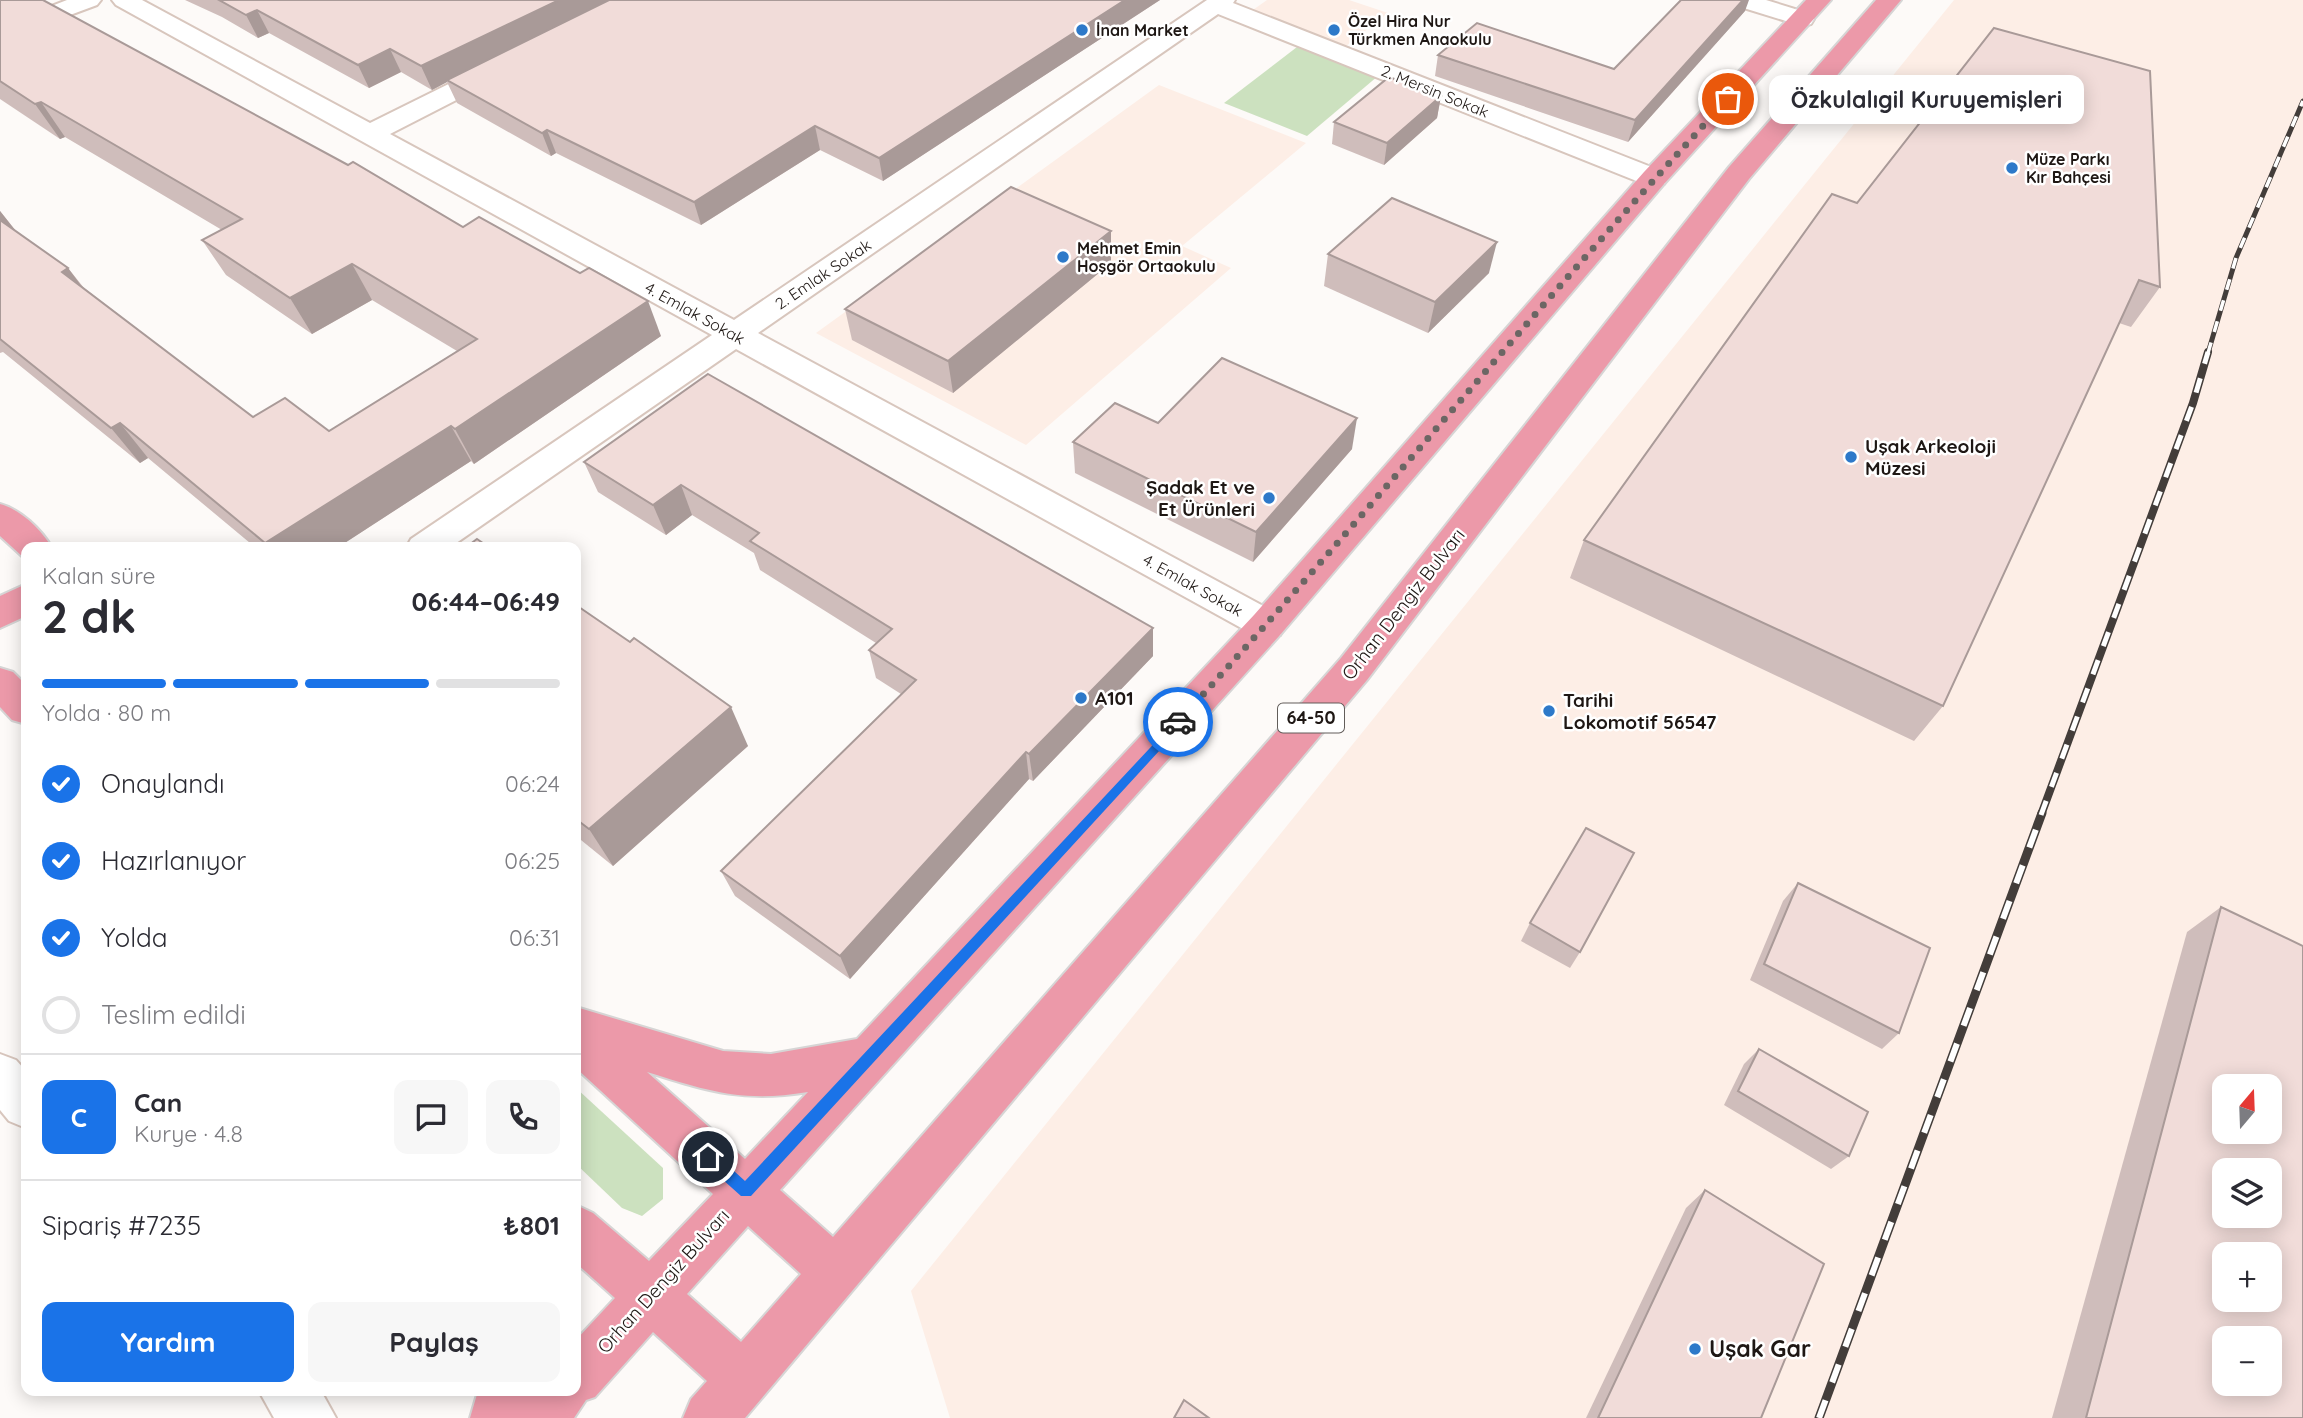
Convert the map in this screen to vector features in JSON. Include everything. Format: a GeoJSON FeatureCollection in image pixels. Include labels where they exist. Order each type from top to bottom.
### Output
{"type":"FeatureCollection","features":[{"type":"Feature","properties":{"kind":"main road","name":"Orhan Dengiz Bulvarı"},"geometry":{"type":"LineString","coordinates":[[710,1418],[1354,669],[1739,173],[1889,0]]}},
{"type":"Feature","properties":{"kind":"main road","name":"Orhan Dengiz Bulvarı"},"geometry":{"type":"LineString","coordinates":[[581,1372],[1267,625],[1654,178],[1811,10]]}},
{"type":"Feature","properties":{"kind":"main road"},"geometry":{"type":"LineString","coordinates":[[0,516],[28,542]]}},
{"type":"Feature","properties":{"kind":"main road"},"geometry":{"type":"LineString","coordinates":[[0,614],[21,601]]}},
{"type":"Feature","properties":{"kind":"main road"},"geometry":{"type":"LineString","coordinates":[[0,683],[21,704]]}},
{"type":"Feature","properties":{"kind":"main road"},"geometry":{"type":"LineString","coordinates":[[581,1030],[723,1073],[771,1076],[869,1059]]}},
{"type":"Feature","properties":{"kind":"main road"},"geometry":{"type":"LineString","coordinates":[[581,1042],[834,1271]]}},
{"type":"Feature","properties":{"kind":"main road"},"geometry":{"type":"LineString","coordinates":[[581,1234],[744,1379]]}},
{"type":"Feature","properties":{"kind":"main road"},"geometry":{"type":"LineString","coordinates":[[497,1418],[504,1396]]}},
{"type":"Feature","properties":{"kind":"main road"},"geometry":{"type":"LineString","coordinates":[[539,1418],[559,1396]]}},
{"type":"Feature","properties":{"kind":"street"},"geometry":{"type":"LineString","coordinates":[[0,34],[89,0]]}},
{"type":"Feature","properties":{"kind":"street","name":"4. Emlak Sokak"},"geometry":{"type":"LineString","coordinates":[[124,0],[1267,625]]}},
{"type":"Feature","properties":{"kind":"street"},"geometry":{"type":"LineString","coordinates":[[1742,0],[1811,10]]}},
{"type":"Feature","properties":{"kind":"street","name":"2. Mersin Sokak"},"geometry":{"type":"LineString","coordinates":[[1219,2],[1654,178]]}},
{"type":"Feature","properties":{"kind":"street","name":"2. Emlak Sokak"},"geometry":{"type":"LineString","coordinates":[[432,542],[1219,2]]}},
{"type":"Feature","properties":{"kind":"street"},"geometry":{"type":"LineString","coordinates":[[369,134],[515,61]]}},
{"type":"Feature","properties":{"kind":"street"},"geometry":{"type":"LineString","coordinates":[[0,1076],[21,1099]]}},
{"type":"Feature","properties":{"kind":"street"},"geometry":{"type":"LineString","coordinates":[[289,1396],[309,1418]]}},
{"type":"Feature","properties":{"kind":"shaded area","name":"Özel Hira Nur Türkmen Anaokulu"},"geometry":{"type":"Polygon","coordinates":[[[1267,0],[1349,0],[1388,13],[1346,46],[1250,12],[1267,0]]]}},
{"type":"Feature","properties":{"kind":"shaded area"},"geometry":{"type":"Polygon","coordinates":[[[1954,0],[2303,0],[2303,1418],[950,1418],[911,1291],[1954,0]]]}},
{"type":"Feature","properties":{"kind":"shaded area","name":"Mehmet Emin Hoşgör Ortaokulu"},"geometry":{"type":"Polygon","coordinates":[[[1159,85],[1306,143],[1182,246],[1231,268],[1026,445],[816,333],[1159,85]]]}},
{"type":"Feature","properties":{"kind":"green space"},"geometry":{"type":"Polygon","coordinates":[[[1297,47],[1378,76],[1307,136],[1224,103],[1297,47]]]}},
{"type":"Feature","properties":{"kind":"green space"},"geometry":{"type":"Polygon","coordinates":[[[581,1093],[663,1168],[663,1199],[642,1216],[622,1208],[581,1169],[581,1093]]]}},
{"type":"Feature","properties":{"kind":"building"},"geometry":{"type":"Polygon","coordinates":[[[0,0],[43,0],[348,165],[353,162],[463,227],[479,217],[580,273],[589,268],[648,301],[455,429],[451,426],[264,542],[120,423],[111,428],[0,339],[0,220],[68,268],[62,272],[253,417],[285,398],[329,431],[477,339],[352,264],[290,298],[202,240],[242,219],[41,102],[35,104],[0,81],[0,0]]]}},
{"type":"Feature","properties":{"kind":"building"},"geometry":{"type":"Polygon","coordinates":[[[219,0],[559,0],[421,66],[390,49],[358,65],[257,10],[246,15],[219,0]]]}},
{"type":"Feature","properties":{"kind":"building"},"geometry":{"type":"Polygon","coordinates":[[[609,0],[1125,0],[879,158],[815,126],[694,202],[547,130],[542,133],[447,80],[609,0]]]}},
{"type":"Feature","properties":{"kind":"building"},"geometry":{"type":"Polygon","coordinates":[[[1681,0],[1743,0],[1635,120],[1438,55],[1477,23],[1614,69],[1681,0]]]}},
{"type":"Feature","properties":{"kind":"building","name":"Uşak Arkeoloji Müzesi"},"geometry":{"type":"Polygon","coordinates":[[[1994,28],[2150,71],[2160,287],[2139,280],[1943,706],[1584,540],[1832,194],[1857,203],[1994,28]]]}},
{"type":"Feature","properties":{"kind":"building"},"geometry":{"type":"Polygon","coordinates":[[[1389,77],[1441,96],[1387,143],[1334,122],[1389,77]]]}},
{"type":"Feature","properties":{"kind":"building"},"geometry":{"type":"Polygon","coordinates":[[[1011,187],[1111,231],[948,361],[845,309],[1011,187]]]}},
{"type":"Feature","properties":{"kind":"building"},"geometry":{"type":"Polygon","coordinates":[[[1392,198],[1497,242],[1435,302],[1328,254],[1392,198]]]}},
{"type":"Feature","properties":{"kind":"building"},"geometry":{"type":"Polygon","coordinates":[[[1222,358],[1357,418],[1256,532],[1073,442],[1115,403],[1158,423],[1222,358]]]}},
{"type":"Feature","properties":{"kind":"building"},"geometry":{"type":"Polygon","coordinates":[[[708,374],[1153,628],[1029,754],[1026,752],[840,956],[721,871],[916,680],[869,650],[892,629],[750,541],[759,533],[681,485],[653,505],[584,462],[708,374]]]}},
{"type":"Feature","properties":{"kind":"building"},"geometry":{"type":"Polygon","coordinates":[[[581,608],[630,642],[634,638],[731,707],[589,829],[581,823],[581,608]]]}},
{"type":"Feature","properties":{"kind":"building"},"geometry":{"type":"Polygon","coordinates":[[[1586,828],[1634,853],[1580,952],[1530,923],[1586,828]]]}},
{"type":"Feature","properties":{"kind":"building"},"geometry":{"type":"Polygon","coordinates":[[[1798,883],[1930,948],[1899,1033],[1764,964],[1798,883]]]}},
{"type":"Feature","properties":{"kind":"building"},"geometry":{"type":"Polygon","coordinates":[[[2221,907],[2303,946],[2303,1418],[2086,1418],[2221,907]]]}},
{"type":"Feature","properties":{"kind":"building"},"geometry":{"type":"Polygon","coordinates":[[[1759,1049],[1868,1112],[1849,1156],[1738,1091],[1759,1049]]]}},
{"type":"Feature","properties":{"kind":"building","name":"Uşak Gar"},"geometry":{"type":"Polygon","coordinates":[[[1705,1190],[1824,1264],[1761,1418],[1598,1418],[1705,1190]]]}},
{"type":"Feature","properties":{"kind":"building"},"geometry":{"type":"Polygon","coordinates":[[[1184,1400],[1209,1418],[1174,1418],[1184,1400]]]}},
{"type":"Feature","properties":{"kind":"railway"},"geometry":{"type":"LineString","coordinates":[[2208,353],[2236,258],[2303,101]]}},
{"type":"Feature","properties":{"kind":"railway"},"geometry":{"type":"LineString","coordinates":[[2041,815],[2193,403],[2208,352]]}},
{"type":"Feature","properties":{"kind":"railway"},"geometry":{"type":"LineString","coordinates":[[1819,1418],[2042,813]]}},
{"type":"Feature","properties":{"kind":"way so far"},"geometry":{"type":"LineString","coordinates":[[1178,722],[1267,625],[1654,178],[1728,99]]}},
{"type":"Feature","properties":{"kind":"place","name":"İnan Market"},"geometry":{"type":"Point","coordinates":[1082,30]}},
{"type":"Feature","properties":{"kind":"place","name":"Özel Hira Nur Türkmen Anaokulu"},"geometry":{"type":"Point","coordinates":[1334,30]}},
{"type":"Feature","properties":{"kind":"place","name":"Özkulalıgil Kuruyemişleri"},"geometry":{"type":"Point","coordinates":[1728,99]}},
{"type":"Feature","properties":{"kind":"place","name":"Müze Parkı Kır Bahçesi"},"geometry":{"type":"Point","coordinates":[2012,168]}},
{"type":"Feature","properties":{"kind":"place","name":"Mehmet Emin Hoşgör Ortaokulu"},"geometry":{"type":"Point","coordinates":[1063,257]}},
{"type":"Feature","properties":{"kind":"place","name":"Uşak Arkeoloji Müzesi"},"geometry":{"type":"Point","coordinates":[1851,457]}},
{"type":"Feature","properties":{"kind":"place","name":"Şadak Et ve Et Ürünleri"},"geometry":{"type":"Point","coordinates":[1269,498]}},
{"type":"Feature","properties":{"kind":"place","name":"A101"},"geometry":{"type":"Point","coordinates":[1081,698]}},
{"type":"Feature","properties":{"kind":"place","name":"Tarihi Lokomotif 56547"},"geometry":{"type":"Point","coordinates":[1549,711]}},
{"type":"Feature","properties":{"kind":"place","name":"Uşak Gar"},"geometry":{"type":"Point","coordinates":[1695,1349]}},
{"type":"Feature","properties":{"kind":"route"},"geometry":{"type":"LineString","coordinates":[[708,1157],[746,1191],[1178,722]]}}]}
